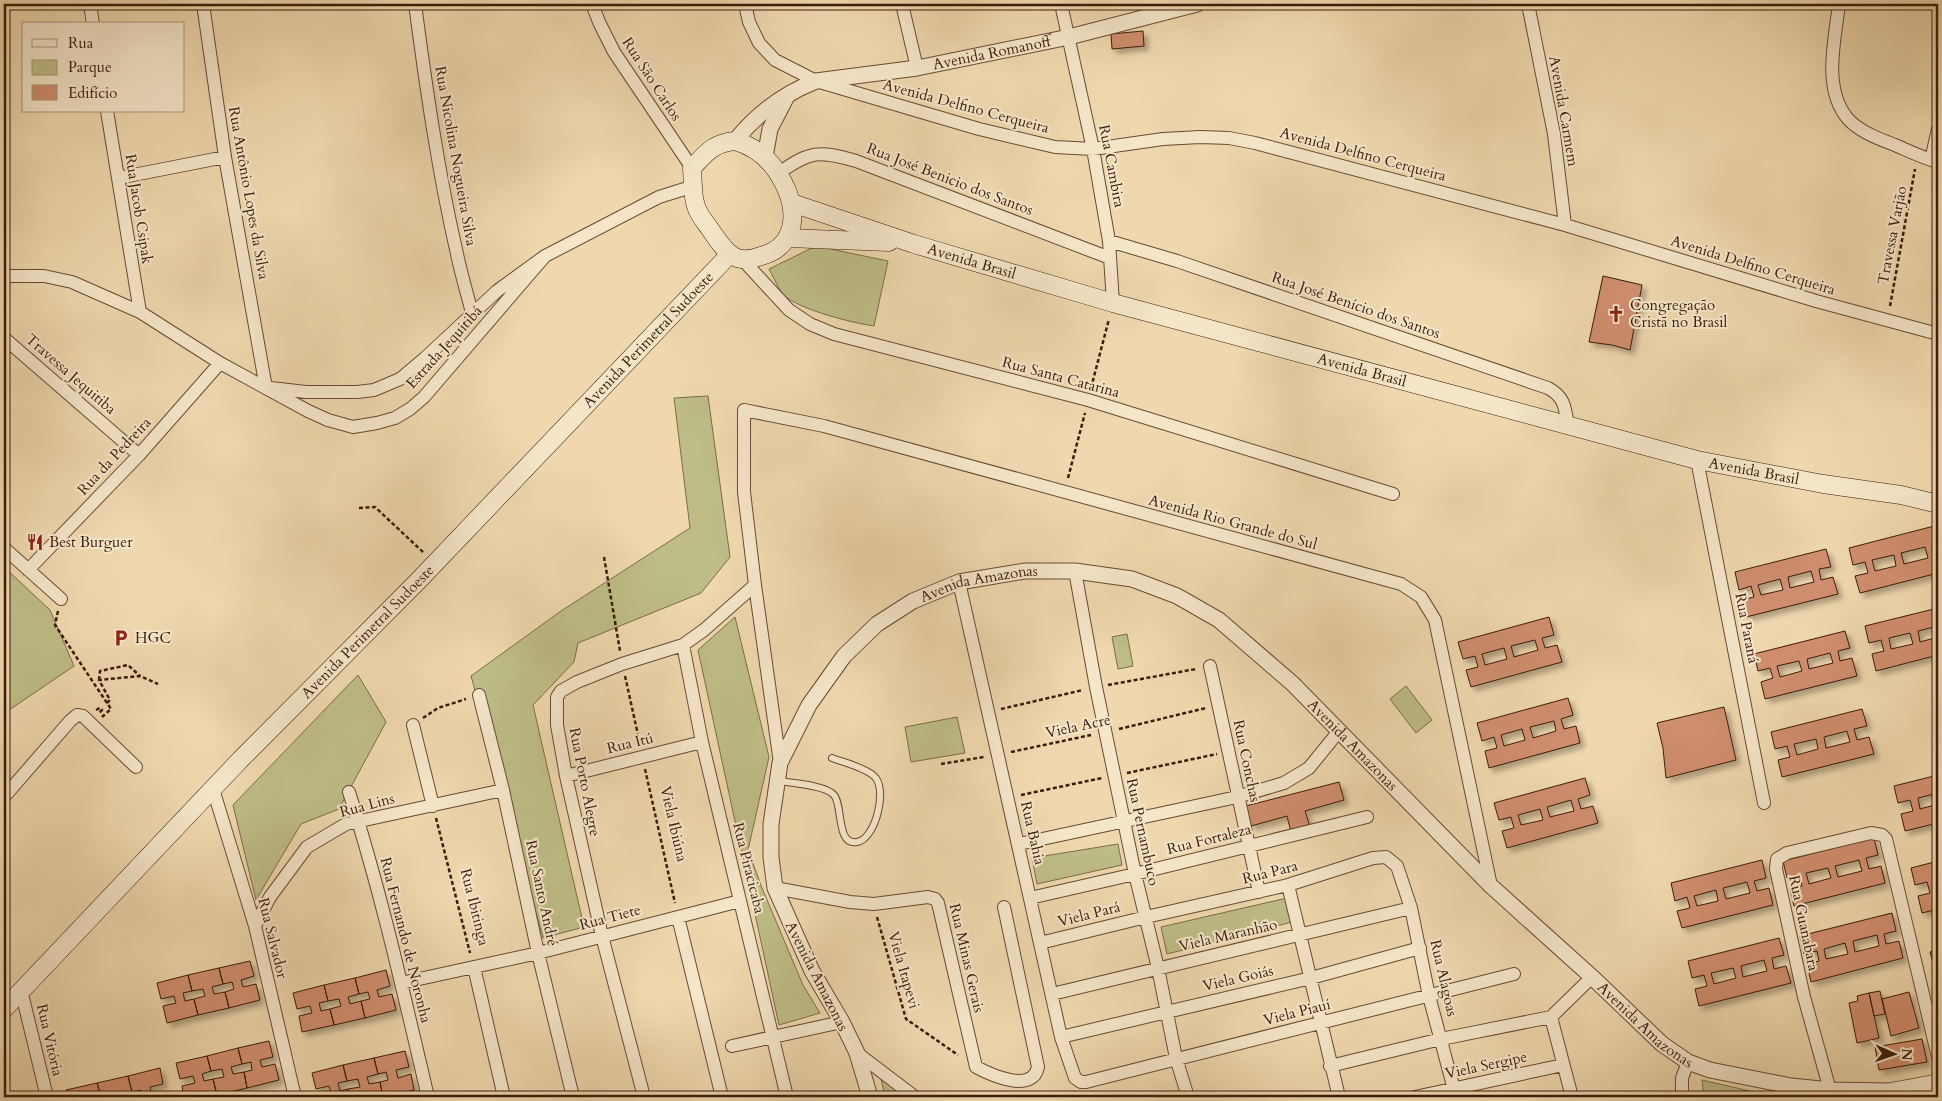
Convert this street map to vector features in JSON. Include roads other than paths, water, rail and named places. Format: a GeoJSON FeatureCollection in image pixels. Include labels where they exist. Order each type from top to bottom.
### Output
{"type":"FeatureCollection","features":[{"type":"Feature","properties":{"kind":"main road"},"geometry":{"type":"LineString","coordinates":[[735,141],[746,144],[765,157],[779,173],[792,203],[793,217],[788,238],[780,247],[766,255],[736,256],[716,238],[696,206],[692,168],[713,148],[723,142],[735,141]]}},
{"type":"Feature","properties":{"kind":"main road","name":"Avenida Brasil"},"geometry":{"type":"LineString","coordinates":[[792,203],[914,244],[1113,302],[1697,460],[1823,484],[1901,495],[1938,504]]}},
{"type":"Feature","properties":{"kind":"main road"},"geometry":{"type":"LineString","coordinates":[[788,238],[852,239],[914,244]]}},
{"type":"Feature","properties":{"kind":"main road","name":"Avenida Perimetral Sudoeste"},"geometry":{"type":"LineString","coordinates":[[4,1009],[213,789],[736,256]]}},
{"type":"Feature","properties":{"kind":"street"},"geometry":{"type":"LineString","coordinates":[[90,4],[93,22]]}},
{"type":"Feature","properties":{"kind":"street","name":"Rua Antônio Lopes da Silva"},"geometry":{"type":"LineString","coordinates":[[203,4],[225,157],[266,388]]}},
{"type":"Feature","properties":{"kind":"street","name":"Rua Nicolina Nogueira Silva"},"geometry":{"type":"LineString","coordinates":[[415,4],[446,198],[457,255],[472,313]]}},
{"type":"Feature","properties":{"kind":"street","name":"Rua São Carlos"},"geometry":{"type":"LineString","coordinates":[[592,4],[614,52],[692,168]]}},
{"type":"Feature","properties":{"kind":"street","name":"Avenida Delfino Cerqueira"},"geometry":{"type":"LineString","coordinates":[[745,4],[749,22],[759,43],[775,60],[816,80],[979,129],[1055,147],[1093,150],[1162,139],[1200,137],[1229,138],[1254,143],[1565,225],[1816,301],[1938,334]]}},
{"type":"Feature","properties":{"kind":"street"},"geometry":{"type":"LineString","coordinates":[[902,4],[917,68]]}},
{"type":"Feature","properties":{"kind":"street","name":"Rua Cambira"},"geometry":{"type":"LineString","coordinates":[[1061,4],[1093,150],[1109,241],[1113,302]]}},
{"type":"Feature","properties":{"kind":"street","name":"Avenida Romanoff"},"geometry":{"type":"LineString","coordinates":[[735,141],[760,113],[802,86],[816,80],[917,68],[1069,37],[1196,4]]}},
{"type":"Feature","properties":{"kind":"street","name":"Avenida Carmem"},"geometry":{"type":"LineString","coordinates":[[1528,4],[1554,134],[1565,225]]}},
{"type":"Feature","properties":{"kind":"street"},"geometry":{"type":"LineString","coordinates":[[1840,4],[1833,64],[1834,90],[1840,106],[1849,120],[1872,136],[1934,161],[1938,129]]}},
{"type":"Feature","properties":{"kind":"street"},"geometry":{"type":"LineString","coordinates":[[765,157],[770,129],[788,95]]}},
{"type":"Feature","properties":{"kind":"street","name":"Rua Jacob Csipak"},"geometry":{"type":"LineString","coordinates":[[107,112],[140,312]]}},
{"type":"Feature","properties":{"kind":"street","name":"Rua José Benicio dos Santos"},"geometry":{"type":"LineString","coordinates":[[779,173],[798,159],[815,154],[832,154],[865,164],[1110,258]]}},
{"type":"Feature","properties":{"kind":"street"},"geometry":{"type":"LineString","coordinates":[[118,178],[225,157]]}},
{"type":"Feature","properties":{"kind":"street","name":"Estrada Jequitibá"},"geometry":{"type":"LineString","coordinates":[[266,388],[334,392],[374,390],[400,379],[497,291],[545,256],[658,198],[694,186]]}},
{"type":"Feature","properties":{"kind":"street","name":"Rua José Benício dos Santos"},"geometry":{"type":"LineString","coordinates":[[1109,241],[1177,261],[1548,388],[1556,392],[1565,404],[1568,426]]}},
{"type":"Feature","properties":{"kind":"street","name":"Estrada Jequitibá"},"geometry":{"type":"LineString","coordinates":[[4,276],[44,276],[72,282],[140,312],[220,363],[308,412],[353,427],[396,418],[424,397],[545,256]]}},
{"type":"Feature","properties":{"kind":"street","name":"Rua Santa Catarina"},"geometry":{"type":"LineString","coordinates":[[736,256],[789,310],[810,324],[834,334],[1088,400],[1393,494]]}},
{"type":"Feature","properties":{"kind":"street","name":"Travessa Jequitiba"},"geometry":{"type":"LineString","coordinates":[[4,338],[139,455]]}},
{"type":"Feature","properties":{"kind":"street","name":"Rua da Pedreira"},"geometry":{"type":"LineString","coordinates":[[28,570],[139,455],[220,363]]}},
{"type":"Feature","properties":{"kind":"street","name":"Avenida Amazonas"},"geometry":{"type":"LineString","coordinates":[[744,410],[744,492],[780,763]]}},
{"type":"Feature","properties":{"kind":"street","name":"Avenida Rio Grande do Sul"},"geometry":{"type":"LineString","coordinates":[[744,410],[824,426],[1401,584],[1421,597],[1435,620],[1491,886]]}},
{"type":"Feature","properties":{"kind":"street","name":"Rua Paraná"},"geometry":{"type":"LineString","coordinates":[[1697,460],[1764,802]]}},
{"type":"Feature","properties":{"kind":"street"},"geometry":{"type":"LineString","coordinates":[[4,548],[61,599]]}},
{"type":"Feature","properties":{"kind":"street","name":"Avenida Amazonas"},"geometry":{"type":"LineString","coordinates":[[870,1097],[857,1053],[842,1022],[812,971],[775,888],[771,858],[771,824],[780,763],[809,704],[844,656],[878,624],[913,601],[959,582],[1025,571],[1074,571],[1132,579],[1177,596],[1219,620],[1293,684],[1491,886],[1592,977],[1662,1044],[1688,1062],[1710,1070],[1791,1086],[1830,1090],[1905,1090],[1938,1082]]}},
{"type":"Feature","properties":{"kind":"street","name":"Rua Pernambuco"},"geometry":{"type":"LineString","coordinates":[[1074,571],[1135,874],[1158,968],[1176,1058],[1188,1097]]}},
{"type":"Feature","properties":{"kind":"street","name":"Rua Bahia"},"geometry":{"type":"LineString","coordinates":[[959,582],[1061,1037],[1072,1075],[1078,1080],[1086,1082]]}},
{"type":"Feature","properties":{"kind":"street","name":"Rua Porto Alegre"},"geometry":{"type":"LineString","coordinates":[[644,1097],[602,936],[566,776],[557,725],[557,697],[561,691],[577,682],[622,664],[683,645],[711,625],[755,585]]}},
{"type":"Feature","properties":{"kind":"street","name":"Rua Piracicaba"},"geometry":{"type":"LineString","coordinates":[[683,645],[702,742],[787,1097]]}},
{"type":"Feature","properties":{"kind":"street","name":"Rua Conchas"},"geometry":{"type":"LineString","coordinates":[[1210,666],[1259,892]]}},
{"type":"Feature","properties":{"kind":"street","name":"Rua Santo André"},"geometry":{"type":"LineString","coordinates":[[479,695],[503,790],[538,953],[573,1097]]}},
{"type":"Feature","properties":{"kind":"street"},"geometry":{"type":"LineString","coordinates":[[4,797],[77,715],[83,716],[136,767]]}},
{"type":"Feature","properties":{"kind":"street"},"geometry":{"type":"LineString","coordinates":[[413,725],[432,806]]}},
{"type":"Feature","properties":{"kind":"street"},"geometry":{"type":"LineString","coordinates":[[1019,844],[1237,797],[1284,783],[1309,768],[1339,731]]}},
{"type":"Feature","properties":{"kind":"street","name":"Rua Itú"},"geometry":{"type":"LineString","coordinates":[[566,776],[702,742]]}},
{"type":"Feature","properties":{"kind":"street","name":"Rua Salvador"},"geometry":{"type":"LineString","coordinates":[[213,789],[255,926],[295,1097]]}},
{"type":"Feature","properties":{"kind":"street","name":"Rua Lins"},"geometry":{"type":"LineString","coordinates":[[255,926],[270,897],[307,847],[346,824],[503,790]]}},
{"type":"Feature","properties":{"kind":"street","name":"Rua Fernando de Noronha"},"geometry":{"type":"LineString","coordinates":[[349,792],[401,982],[428,1097]]}},
{"type":"Feature","properties":{"kind":"street","name":"Rua Fortaleza"},"geometry":{"type":"LineString","coordinates":[[1030,898],[1367,817]]}},
{"type":"Feature","properties":{"kind":"street","name":"Rua Guanabara"},"geometry":{"type":"LineString","coordinates":[[1830,1090],[1804,997],[1776,869],[1777,859],[1787,853],[1871,833],[1882,835],[1886,839],[1938,1057]]}},
{"type":"Feature","properties":{"kind":"street","name":"Rua Para"},"geometry":{"type":"LineString","coordinates":[[1146,917],[1288,886],[1373,858],[1386,857],[1397,866]]}},
{"type":"Feature","properties":{"kind":"street","name":"Rua Alagoas"},"geometry":{"type":"LineString","coordinates":[[1397,866],[1411,908],[1429,996],[1455,1093]]}},
{"type":"Feature","properties":{"kind":"street"},"geometry":{"type":"LineString","coordinates":[[1288,886],[1339,1097]]}},
{"type":"Feature","properties":{"kind":"street","name":"Rua Minas Gerais"},"geometry":{"type":"LineString","coordinates":[[775,888],[850,902],[874,904],[928,897],[935,899],[938,903],[976,1067],[1005,1079],[1025,1080],[1032,1078],[1037,1072],[1038,1067],[1004,907]]}},
{"type":"Feature","properties":{"kind":"street","name":"Rua Tiete"},"geometry":{"type":"LineString","coordinates":[[401,982],[538,953],[740,901]]}},
{"type":"Feature","properties":{"kind":"street","name":"Viela Maranhão"},"geometry":{"type":"LineString","coordinates":[[1052,994],[1411,908]]}},
{"type":"Feature","properties":{"kind":"street"},"geometry":{"type":"LineString","coordinates":[[678,916],[722,1097]]}},
{"type":"Feature","properties":{"kind":"street","name":"Viela Pará"},"geometry":{"type":"LineString","coordinates":[[1040,943],[1146,917]]}},
{"type":"Feature","properties":{"kind":"street","name":"Viela Goiás"},"geometry":{"type":"LineString","coordinates":[[1061,1037],[1311,978],[1420,948]]}},
{"type":"Feature","properties":{"kind":"street","name":"Rua Ibitinga"},"geometry":{"type":"LineString","coordinates":[[474,967],[504,1097]]}},
{"type":"Feature","properties":{"kind":"street","name":"Viela Piauí"},"geometry":{"type":"LineString","coordinates":[[1086,1082],[1514,974]]}},
{"type":"Feature","properties":{"kind":"street"},"geometry":{"type":"LineString","coordinates":[[1330,1066],[1441,1039],[1551,1017],[1592,977]]}},
{"type":"Feature","properties":{"kind":"street","name":"Rua Vitória"},"geometry":{"type":"LineString","coordinates":[[21,990],[47,1097]]}},
{"type":"Feature","properties":{"kind":"street"},"geometry":{"type":"LineString","coordinates":[[1551,1017],[1572,1097]]}},
{"type":"Feature","properties":{"kind":"street"},"geometry":{"type":"LineString","coordinates":[[732,1046],[842,1022]]}},
{"type":"Feature","properties":{"kind":"street"},"geometry":{"type":"LineString","coordinates":[[857,1053],[915,1097]]}},
{"type":"Feature","properties":{"kind":"street"},"geometry":{"type":"LineString","coordinates":[[1682,1097],[1682,1078],[1688,1062]]}},
{"type":"Feature","properties":{"kind":"street","name":"Viela Sergipe"},"geometry":{"type":"LineString","coordinates":[[1415,1097],[1455,1093],[1563,1065]]}},
{"type":"Feature","properties":{"kind":"lane"},"geometry":{"type":"LineString","coordinates":[[777,781],[828,790],[835,796],[844,836],[849,841],[856,843],[866,839],[874,827],[879,808],[881,788],[874,775],[832,758]]}},
{"type":"Feature","properties":{"kind":"place","name":"Congregação Cristã no Brasil"},"geometry":{"type":"Point","coordinates":[1616,314]}},
{"type":"Feature","properties":{"kind":"place","name":"Best Burguer"},"geometry":{"type":"Point","coordinates":[35,542]}},
{"type":"Feature","properties":{"kind":"place","name":"HGC"},"geometry":{"type":"Point","coordinates":[121,638]}}]}
